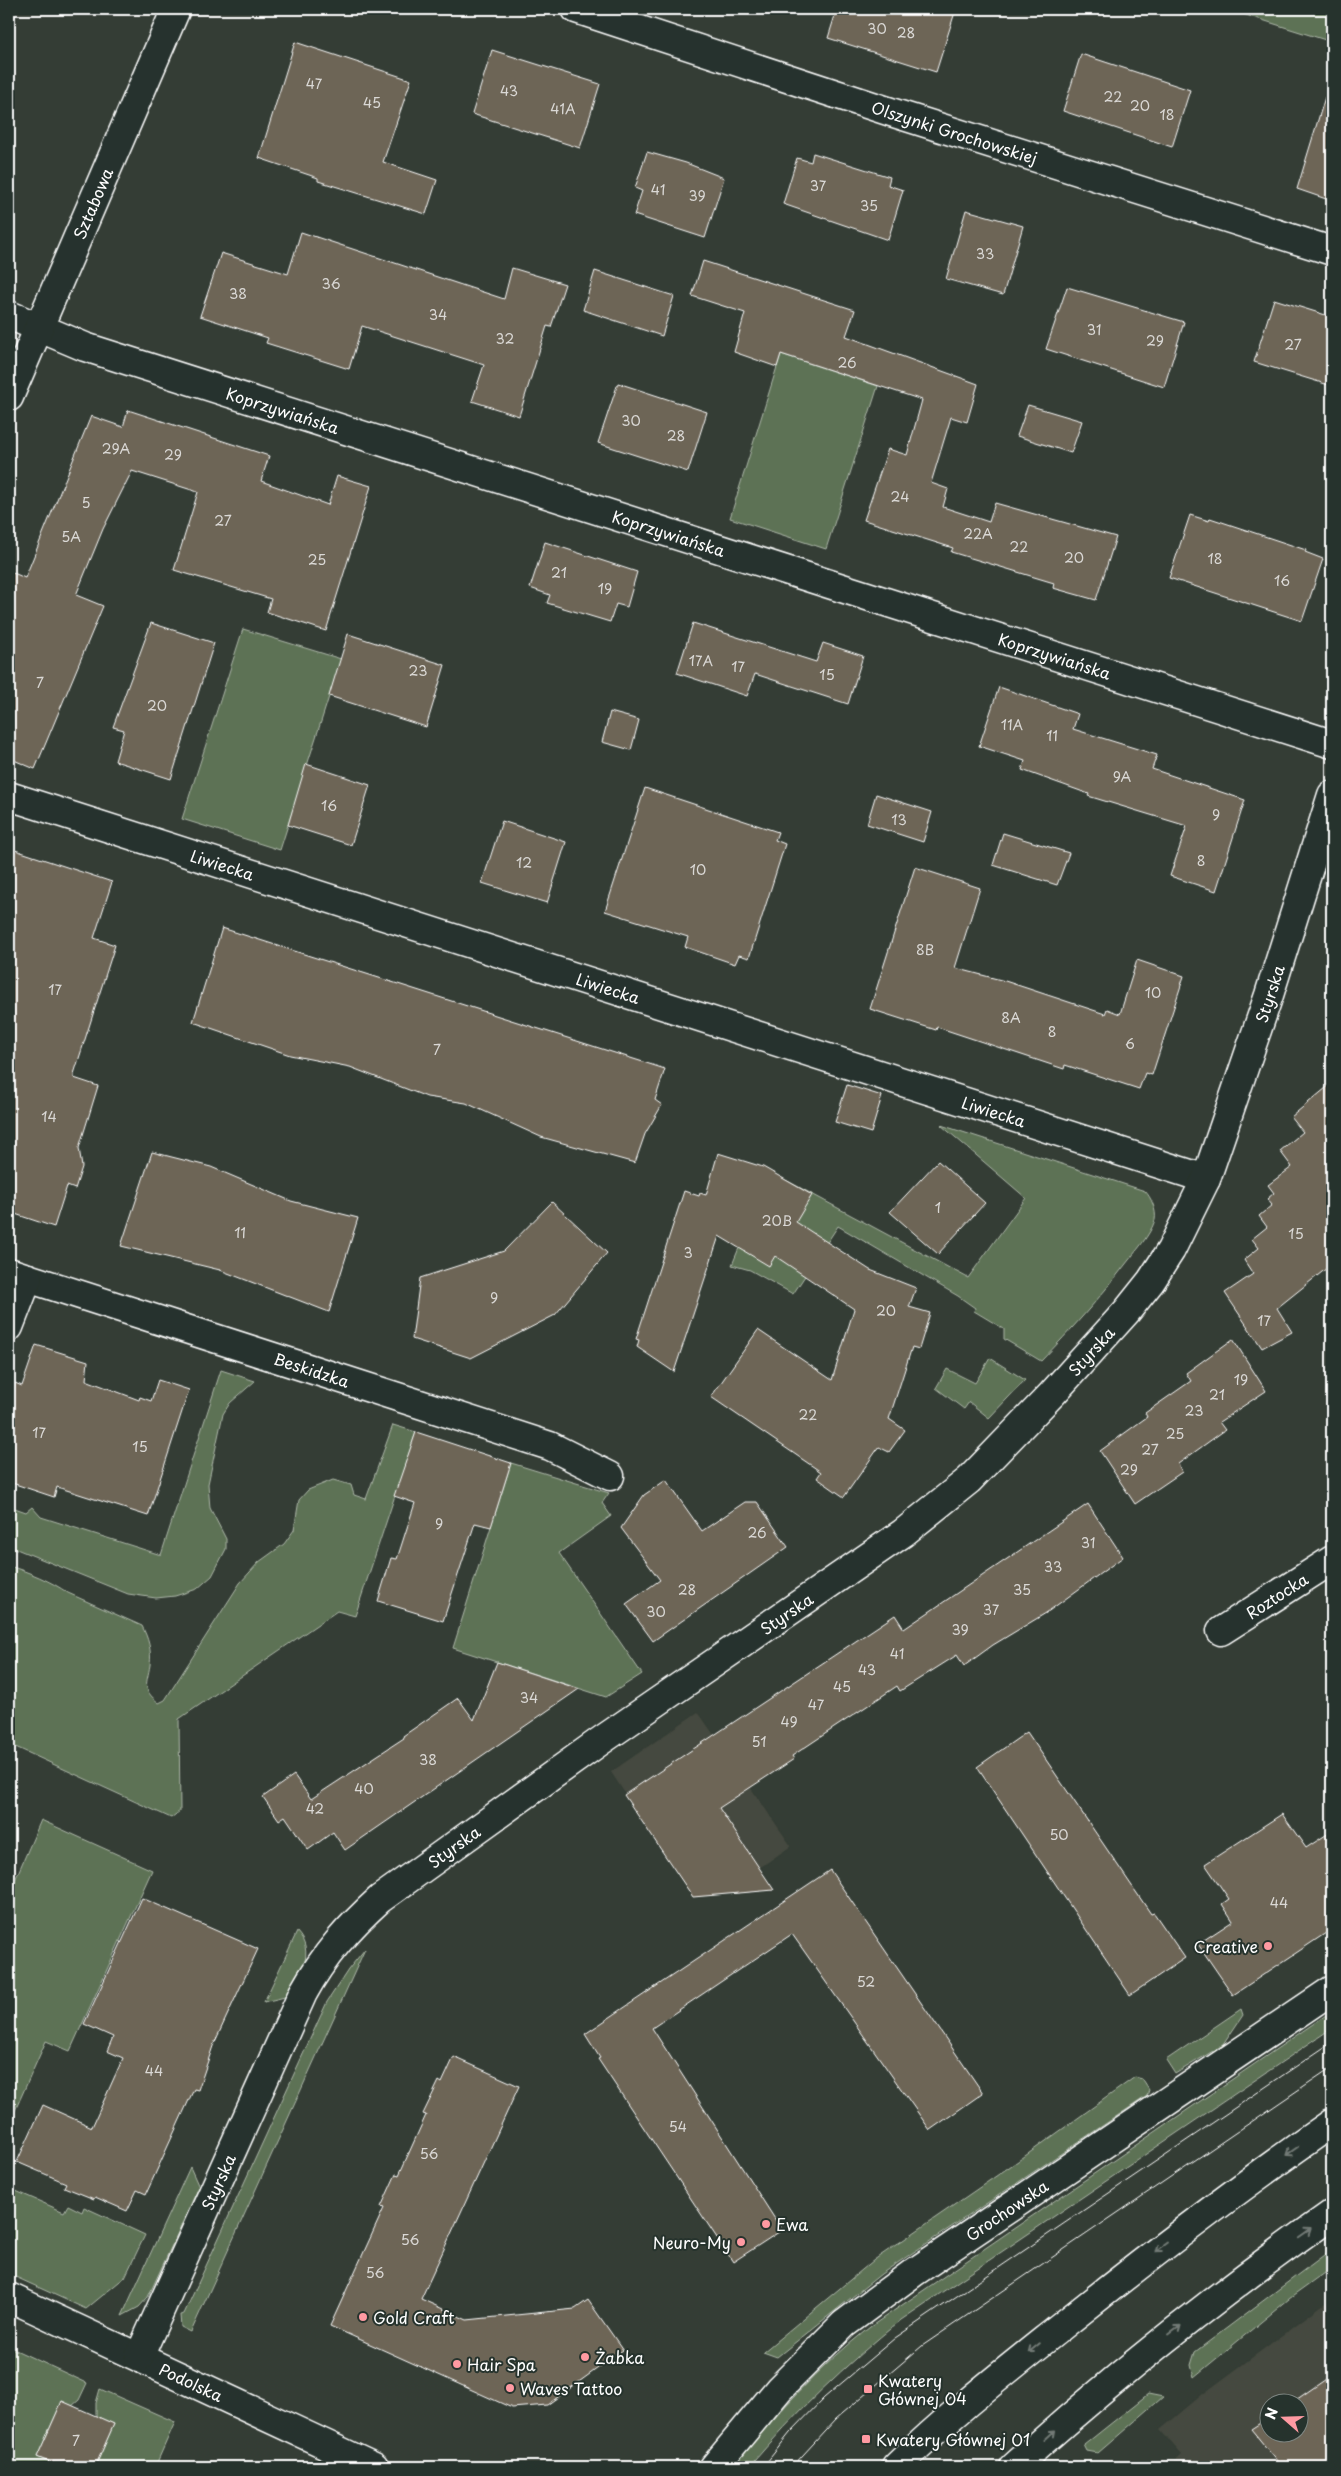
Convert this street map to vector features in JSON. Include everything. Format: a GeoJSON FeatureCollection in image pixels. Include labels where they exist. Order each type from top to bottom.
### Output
{"type":"FeatureCollection","features":[{"type":"Feature","properties":{"kind":"street","name":"Sztabowa"},"geometry":{"type":"LineString","coordinates":[[9,397],[176,9]]}},
{"type":"Feature","properties":{"kind":"street","name":"Olszynki Grochowskiej"},"geometry":{"type":"LineString","coordinates":[[576,9],[942,128],[1332,251]]}},
{"type":"Feature","properties":{"kind":"street","name":"Koprzywiańska"},"geometry":{"type":"LineString","coordinates":[[9,315],[85,347],[1332,744]]}},
{"type":"Feature","properties":{"kind":"street","name":"Liwiecka"},"geometry":{"type":"LineString","coordinates":[[9,796],[1206,1179]]}},
{"type":"Feature","properties":{"kind":"street","name":"Styrska"},"geometry":{"type":"LineString","coordinates":[[139,2357],[303,1993],[324,1958],[356,1919],[380,1899],[592,1747],[888,1544],[949,1498],[1052,1394],[1139,1296],[1171,1250],[1206,1179],[1269,995],[1332,796]]}},
{"type":"Feature","properties":{"kind":"street"},"geometry":{"type":"LineString","coordinates":[[9,1327],[18,1275]]}},
{"type":"Feature","properties":{"kind":"street","name":"Beskidzka"},"geometry":{"type":"LineString","coordinates":[[18,1275],[550,1446],[610,1476]]}},
{"type":"Feature","properties":{"kind":"street","name":"Roztocka"},"geometry":{"type":"LineString","coordinates":[[1221,1631],[1332,1560]]}},
{"type":"Feature","properties":{"kind":"street","name":"Grochowska"},"geometry":{"type":"LineString","coordinates":[[714,2467],[779,2390],[844,2324],[913,2273],[1332,1990]]}},
{"type":"Feature","properties":{"kind":"street"},"geometry":{"type":"LineString","coordinates":[[896,2467],[914,2449],[1029,2352],[1144,2260],[1277,2161],[1332,2123]]}},
{"type":"Feature","properties":{"kind":"street"},"geometry":{"type":"LineString","coordinates":[[1014,2467],[1148,2351],[1280,2250],[1332,2214]]}},
{"type":"Feature","properties":{"kind":"street","name":"Podolska"},"geometry":{"type":"LineString","coordinates":[[9,2297],[374,2467]]}},
{"type":"Feature","properties":{"kind":"shaded area"},"geometry":{"type":"Polygon","coordinates":[[[698,1712],[791,1846],[722,1894],[693,1897],[611,1772],[698,1712]]]}},
{"type":"Feature","properties":{"kind":"shaded area"},"geometry":{"type":"Polygon","coordinates":[[[1332,2298],[1332,2467],[1169,2467],[1182,2455],[1160,2430],[1203,2394],[1332,2298]]]}},
{"type":"Feature","properties":{"kind":"green space"},"geometry":{"type":"Polygon","coordinates":[[[1227,9],[1332,9],[1332,42],[1227,9]]]}},
{"type":"Feature","properties":{"kind":"green space"},"geometry":{"type":"Polygon","coordinates":[[[781,354],[878,386],[826,549],[730,518],[781,354]]]}},
{"type":"Feature","properties":{"kind":"green space"},"geometry":{"type":"Polygon","coordinates":[[[243,629],[341,659],[280,850],[182,819],[243,629]]]}},
{"type":"Feature","properties":{"kind":"green space"},"geometry":{"type":"Polygon","coordinates":[[[941,1125],[1145,1191],[1153,1204],[1155,1220],[1142,1244],[1095,1302],[1041,1361],[1004,1339],[1004,1329],[974,1311],[975,1308],[958,1296],[838,1226],[793,1294],[750,1270],[732,1265],[739,1248],[782,1178],[968,1278],[1026,1198],[941,1125]]]}},
{"type":"Feature","properties":{"kind":"green space"},"geometry":{"type":"Polygon","coordinates":[[[990,1358],[1025,1380],[989,1418],[969,1402],[964,1409],[936,1388],[947,1369],[975,1383],[990,1358]]]}},
{"type":"Feature","properties":{"kind":"green space"},"geometry":{"type":"Polygon","coordinates":[[[221,1370],[255,1381],[230,1403],[223,1414],[208,1484],[210,1508],[226,1539],[226,1549],[212,1576],[197,1589],[175,1596],[156,1598],[128,1594],[9,1546],[9,1506],[26,1512],[32,1507],[41,1517],[161,1555],[221,1370]]]}},
{"type":"Feature","properties":{"kind":"green space"},"geometry":{"type":"Polygon","coordinates":[[[393,1425],[416,1432],[355,1616],[337,1611],[179,1719],[180,1811],[171,1818],[9,1744],[9,1566],[40,1577],[68,1593],[142,1626],[150,1649],[147,1690],[159,1703],[165,1700],[240,1583],[259,1562],[284,1544],[294,1530],[299,1500],[308,1490],[333,1480],[351,1485],[354,1495],[366,1499],[393,1425]]]}},
{"type":"Feature","properties":{"kind":"green space"},"geometry":{"type":"Polygon","coordinates":[[[511,1463],[609,1493],[602,1503],[611,1516],[559,1553],[642,1674],[606,1697],[453,1648],[511,1463]]]}},
{"type":"Feature","properties":{"kind":"green space"},"geometry":{"type":"Polygon","coordinates":[[[41,1820],[152,1870],[70,2051],[46,2041],[9,2124],[9,1894],[41,1820]]]}},
{"type":"Feature","properties":{"kind":"green space"},"geometry":{"type":"Polygon","coordinates":[[[297,1932],[303,1940],[306,1956],[301,1972],[289,1996],[264,2002],[297,1932]]]}},
{"type":"Feature","properties":{"kind":"green space"},"geometry":{"type":"Polygon","coordinates":[[[365,1949],[191,2332],[181,2327],[180,2315],[184,2314],[327,2002],[348,1970],[365,1949]]]}},
{"type":"Feature","properties":{"kind":"green space"},"geometry":{"type":"Polygon","coordinates":[[[1241,2009],[1243,2015],[1223,2045],[1175,2074],[1166,2060],[1241,2009]]]}},
{"type":"Feature","properties":{"kind":"green space"},"geometry":{"type":"Polygon","coordinates":[[[1332,2011],[1332,2028],[901,2320],[821,2390],[749,2467],[733,2467],[798,2393],[870,2327],[1332,2011]]]}},
{"type":"Feature","properties":{"kind":"green space"},"geometry":{"type":"Polygon","coordinates":[[[1135,2077],[1142,2079],[1149,2090],[1147,2096],[881,2274],[777,2357],[763,2352],[874,2260],[1018,2161],[1135,2077]]]}},
{"type":"Feature","properties":{"kind":"green space"},"geometry":{"type":"Polygon","coordinates":[[[190,2167],[199,2187],[148,2297],[139,2307],[122,2316],[190,2167]]]}},
{"type":"Feature","properties":{"kind":"green space"},"geometry":{"type":"Polygon","coordinates":[[[9,2188],[64,2212],[68,2205],[82,2212],[84,2207],[145,2235],[125,2277],[86,2309],[9,2274],[9,2188]]]}},
{"type":"Feature","properties":{"kind":"green space"},"geometry":{"type":"Polygon","coordinates":[[[1332,2249],[1332,2268],[1289,2299],[1194,2377],[1191,2365],[1195,2352],[1332,2249]]]}},
{"type":"Feature","properties":{"kind":"green space"},"geometry":{"type":"Polygon","coordinates":[[[9,2347],[87,2383],[79,2400],[72,2406],[62,2401],[37,2457],[61,2467],[9,2467],[9,2347]]]}},
{"type":"Feature","properties":{"kind":"green space"},"geometry":{"type":"Polygon","coordinates":[[[100,2389],[175,2422],[155,2467],[95,2467],[114,2424],[96,2416],[96,2403],[100,2389]]]}},
{"type":"Feature","properties":{"kind":"green space"},"geometry":{"type":"Polygon","coordinates":[[[1148,2394],[1163,2397],[1098,2453],[1087,2451],[1084,2445],[1148,2394]]]}},
{"type":"Feature","properties":{"kind":"building"},"geometry":{"type":"Polygon","coordinates":[[[837,9],[956,9],[936,72],[828,38],[837,9]]]}},
{"type":"Feature","properties":{"kind":"building"},"geometry":{"type":"Polygon","coordinates":[[[295,42],[411,80],[383,162],[437,180],[426,214],[318,181],[318,178],[259,158],[295,42]]]}},
{"type":"Feature","properties":{"kind":"building"},"geometry":{"type":"Polygon","coordinates":[[[492,50],[600,84],[580,148],[472,114],[492,50]]]}},
{"type":"Feature","properties":{"kind":"building"},"geometry":{"type":"Polygon","coordinates":[[[1081,54],[1190,90],[1172,147],[1063,111],[1081,54]]]}},
{"type":"Feature","properties":{"kind":"building"},"geometry":{"type":"Polygon","coordinates":[[[1325,97],[1332,98],[1332,201],[1297,189],[1325,97]]]}},
{"type":"Feature","properties":{"kind":"building"},"geometry":{"type":"Polygon","coordinates":[[[647,152],[686,163],[724,178],[705,238],[634,215],[642,191],[635,188],[647,152]]]}},
{"type":"Feature","properties":{"kind":"building"},"geometry":{"type":"Polygon","coordinates":[[[813,153],[890,177],[888,185],[903,190],[888,240],[783,204],[797,158],[811,162],[813,153]]]}},
{"type":"Feature","properties":{"kind":"building"},"geometry":{"type":"Polygon","coordinates":[[[966,210],[1023,226],[1003,295],[946,279],[966,210]]]}},
{"type":"Feature","properties":{"kind":"building"},"geometry":{"type":"Polygon","coordinates":[[[301,232],[504,299],[512,268],[565,284],[551,327],[547,326],[519,416],[472,401],[484,365],[362,326],[349,369],[266,343],[268,338],[200,316],[221,253],[288,274],[301,232]]]}},
{"type":"Feature","properties":{"kind":"building"},"geometry":{"type":"Polygon","coordinates":[[[703,261],[855,310],[846,336],[978,384],[967,422],[951,417],[931,483],[948,489],[943,507],[989,522],[995,503],[1116,537],[1096,600],[1053,588],[1054,583],[951,552],[953,548],[864,520],[888,449],[907,455],[922,400],[781,354],[777,367],[734,352],[745,313],[692,296],[703,261]]]}},
{"type":"Feature","properties":{"kind":"building"},"geometry":{"type":"Polygon","coordinates":[[[595,271],[674,296],[662,336],[583,310],[595,271]]]}},
{"type":"Feature","properties":{"kind":"building"},"geometry":{"type":"Polygon","coordinates":[[[1067,287],[1184,322],[1164,387],[1046,349],[1067,287]]]}},
{"type":"Feature","properties":{"kind":"building"},"geometry":{"type":"Polygon","coordinates":[[[1274,299],[1332,317],[1332,386],[1254,362],[1274,299]]]}},
{"type":"Feature","properties":{"kind":"building"},"geometry":{"type":"Polygon","coordinates":[[[618,383],[707,412],[688,472],[598,443],[618,383]]]}},
{"type":"Feature","properties":{"kind":"building"},"geometry":{"type":"Polygon","coordinates":[[[1028,405],[1082,421],[1071,453],[1017,436],[1028,405]]]}},
{"type":"Feature","properties":{"kind":"building"},"geometry":{"type":"Polygon","coordinates":[[[128,410],[269,456],[261,481],[328,505],[337,476],[371,486],[326,631],[267,612],[271,599],[174,570],[198,492],[132,471],[103,529],[76,595],[103,606],[35,769],[9,758],[9,571],[25,578],[91,416],[123,427],[128,410]]]}},
{"type":"Feature","properties":{"kind":"building"},"geometry":{"type":"Polygon","coordinates":[[[1190,515],[1209,521],[1210,518],[1306,550],[1305,552],[1323,559],[1302,621],[1169,578],[1190,515]]]}},
{"type":"Feature","properties":{"kind":"building"},"geometry":{"type":"Polygon","coordinates":[[[545,542],[637,572],[627,607],[616,604],[610,622],[547,603],[550,595],[530,588],[545,542]]]}},
{"type":"Feature","properties":{"kind":"building"},"geometry":{"type":"Polygon","coordinates":[[[151,623],[214,643],[171,779],[115,761],[124,730],[113,727],[151,623]]]}},
{"type":"Feature","properties":{"kind":"building"},"geometry":{"type":"Polygon","coordinates":[[[693,623],[816,662],[823,643],[863,656],[848,704],[755,674],[747,696],[677,673],[693,623]]]}},
{"type":"Feature","properties":{"kind":"building"},"geometry":{"type":"Polygon","coordinates":[[[348,634],[445,665],[426,727],[329,696],[348,634]]]}},
{"type":"Feature","properties":{"kind":"building"},"geometry":{"type":"Polygon","coordinates":[[[999,687],[1078,714],[1073,729],[1157,755],[1152,769],[1245,800],[1216,891],[1170,876],[1187,826],[1088,796],[1089,794],[1022,770],[1025,761],[979,746],[999,687]]]}},
{"type":"Feature","properties":{"kind":"building"},"geometry":{"type":"Polygon","coordinates":[[[610,712],[639,720],[631,750],[602,742],[610,712]]]}},
{"type":"Feature","properties":{"kind":"building"},"geometry":{"type":"Polygon","coordinates":[[[306,764],[370,785],[351,845],[288,825],[306,764]]]}},
{"type":"Feature","properties":{"kind":"building"},"geometry":{"type":"Polygon","coordinates":[[[645,788],[778,832],[775,840],[785,844],[749,958],[739,955],[735,964],[685,947],[688,937],[605,911],[645,788]]]}},
{"type":"Feature","properties":{"kind":"building"},"geometry":{"type":"Polygon","coordinates":[[[876,794],[932,812],[923,842],[867,824],[876,794]]]}},
{"type":"Feature","properties":{"kind":"building"},"geometry":{"type":"Polygon","coordinates":[[[502,821],[566,842],[547,903],[482,883],[502,821]]]}},
{"type":"Feature","properties":{"kind":"building"},"geometry":{"type":"Polygon","coordinates":[[[1003,833],[1069,853],[1057,885],[993,865],[1003,833]]]}},
{"type":"Feature","properties":{"kind":"building"},"geometry":{"type":"Polygon","coordinates":[[[9,848],[112,882],[94,938],[115,945],[74,1074],[74,1078],[98,1086],[79,1148],[82,1167],[75,1189],[67,1186],[54,1227],[9,1212],[9,848]]]}},
{"type":"Feature","properties":{"kind":"building"},"geometry":{"type":"Polygon","coordinates":[[[915,867],[980,888],[955,968],[1005,981],[1105,1014],[1107,1009],[1120,1014],[1137,960],[1184,976],[1152,1075],[1145,1073],[1139,1089],[1065,1065],[1064,1069],[937,1027],[936,1030],[870,1009],[915,867]]]}},
{"type":"Feature","properties":{"kind":"building"},"geometry":{"type":"Polygon","coordinates":[[[222,928],[665,1069],[655,1100],[662,1105],[645,1134],[635,1163],[541,1137],[466,1103],[427,1097],[350,1067],[290,1055],[193,1022],[222,928]]]}},
{"type":"Feature","properties":{"kind":"building"},"geometry":{"type":"Polygon","coordinates":[[[1332,1083],[1332,1264],[1277,1308],[1292,1332],[1262,1348],[1225,1293],[1253,1274],[1244,1260],[1259,1248],[1252,1239],[1267,1227],[1259,1216],[1272,1205],[1267,1199],[1274,1193],[1268,1185],[1292,1167],[1280,1151],[1303,1132],[1291,1117],[1332,1083]]]}},
{"type":"Feature","properties":{"kind":"building"},"geometry":{"type":"Polygon","coordinates":[[[847,1085],[882,1096],[871,1133],[835,1122],[847,1085]]]}},
{"type":"Feature","properties":{"kind":"building"},"geometry":{"type":"Polygon","coordinates":[[[152,1152],[211,1167],[291,1201],[358,1218],[329,1312],[220,1270],[121,1246],[152,1152]]]}},
{"type":"Feature","properties":{"kind":"building"},"geometry":{"type":"Polygon","coordinates":[[[718,1153],[763,1167],[812,1195],[796,1222],[870,1270],[916,1288],[909,1307],[930,1313],[919,1349],[912,1347],[889,1419],[905,1430],[889,1452],[879,1447],[844,1497],[817,1478],[821,1472],[711,1397],[758,1330],[832,1380],[854,1309],[775,1256],[769,1266],[719,1236],[674,1372],[637,1347],[639,1340],[636,1339],[684,1191],[699,1196],[700,1193],[706,1195],[718,1153]]]}},
{"type":"Feature","properties":{"kind":"building"},"geometry":{"type":"Polygon","coordinates":[[[938,1161],[985,1203],[938,1254],[890,1212],[938,1161]]]}},
{"type":"Feature","properties":{"kind":"building"},"geometry":{"type":"Polygon","coordinates":[[[552,1202],[607,1253],[555,1315],[471,1358],[412,1339],[420,1278],[504,1251],[552,1202]]]}},
{"type":"Feature","properties":{"kind":"building"},"geometry":{"type":"Polygon","coordinates":[[[1233,1339],[1266,1391],[1219,1422],[1225,1430],[1178,1464],[1182,1472],[1135,1504],[1100,1451],[1147,1417],[1145,1413],[1191,1381],[1186,1373],[1233,1339]]]}},
{"type":"Feature","properties":{"kind":"building"},"geometry":{"type":"Polygon","coordinates":[[[36,1345],[88,1361],[86,1380],[139,1400],[140,1397],[151,1401],[158,1380],[189,1390],[148,1516],[57,1487],[54,1497],[9,1482],[9,1402],[15,1383],[22,1386],[36,1345]]]}},
{"type":"Feature","properties":{"kind":"building"},"geometry":{"type":"Polygon","coordinates":[[[416,1432],[511,1463],[491,1527],[475,1523],[443,1621],[378,1601],[391,1558],[397,1559],[415,1503],[394,1496],[416,1432]]]}},
{"type":"Feature","properties":{"kind":"building"},"geometry":{"type":"Polygon","coordinates":[[[666,1480],[702,1531],[745,1502],[757,1502],[788,1547],[653,1641],[626,1604],[660,1580],[621,1528],[644,1495],[666,1480]]]}},
{"type":"Feature","properties":{"kind":"building"},"geometry":{"type":"Polygon","coordinates":[[[1088,1504],[1123,1557],[1046,1613],[993,1645],[964,1666],[957,1655],[900,1691],[897,1686],[792,1756],[794,1759],[719,1808],[774,1890],[693,1897],[624,1795],[895,1615],[904,1629],[1088,1504]]]}},
{"type":"Feature","properties":{"kind":"building"},"geometry":{"type":"Polygon","coordinates":[[[497,1662],[579,1689],[345,1850],[333,1832],[308,1850],[285,1816],[279,1820],[263,1797],[294,1775],[311,1799],[404,1738],[403,1736],[458,1698],[474,1720],[497,1662]]]}},
{"type":"Feature","properties":{"kind":"building"},"geometry":{"type":"Polygon","coordinates":[[[1027,1732],[1151,1914],[1154,1913],[1185,1958],[1130,1995],[977,1767],[1027,1732]]]}},
{"type":"Feature","properties":{"kind":"building"},"geometry":{"type":"Polygon","coordinates":[[[1282,1814],[1306,1848],[1332,1831],[1332,1929],[1233,1995],[1198,1944],[1233,1921],[1222,1904],[1229,1899],[1205,1864],[1282,1814]]]}},
{"type":"Feature","properties":{"kind":"building"},"geometry":{"type":"Polygon","coordinates":[[[830,1870],[983,2093],[930,2130],[792,1934],[652,2028],[782,2230],[733,2262],[598,2059],[600,2058],[585,2034],[830,1870]]]}},
{"type":"Feature","properties":{"kind":"building"},"geometry":{"type":"Polygon","coordinates":[[[142,1898],[258,1949],[213,2046],[198,2090],[194,2089],[146,2194],[137,2190],[127,2211],[95,2197],[94,2199],[64,2187],[66,2183],[17,2162],[43,2105],[92,2127],[123,2058],[107,2051],[113,2037],[84,2024],[142,1898]]]}},
{"type":"Feature","properties":{"kind":"building"},"geometry":{"type":"Polygon","coordinates":[[[454,2057],[519,2086],[421,2299],[467,2320],[575,2309],[588,2300],[623,2350],[547,2405],[512,2408],[330,2326],[384,2208],[381,2207],[396,2174],[399,2175],[426,2115],[423,2114],[439,2081],[442,2083],[454,2057]]]}},
{"type":"Feature","properties":{"kind":"building"},"geometry":{"type":"Polygon","coordinates":[[[1332,2375],[1332,2467],[1282,2467],[1263,2444],[1308,2444],[1308,2394],[1304,2394],[1332,2375]]]}},
{"type":"Feature","properties":{"kind":"building"},"geometry":{"type":"Polygon","coordinates":[[[62,2401],[114,2424],[95,2467],[61,2467],[37,2457],[62,2401]]]}},
{"type":"Feature","properties":{"kind":"building"},"geometry":{"type":"Polygon","coordinates":[[[1258,2424],[1258,2438],[1251,2429],[1258,2424]]]}},
{"type":"Feature","properties":{"kind":"tram line"},"geometry":{"type":"LineString","coordinates":[[763,2467],[790,2433],[824,2398],[895,2338],[1332,2042]]}},
{"type":"Feature","properties":{"kind":"tram line"},"geometry":{"type":"LineString","coordinates":[[792,2467],[836,2419],[922,2346],[1332,2067]]}},
{"type":"Feature","properties":{"kind":"place","name":"Creative"},"geometry":{"type":"Point","coordinates":[1268,1946]}},
{"type":"Feature","properties":{"kind":"place","name":"Ewa"},"geometry":{"type":"Point","coordinates":[766,2224]}},
{"type":"Feature","properties":{"kind":"place","name":"Neuro-My"},"geometry":{"type":"Point","coordinates":[741,2242]}},
{"type":"Feature","properties":{"kind":"place","name":"Gold Craft"},"geometry":{"type":"Point","coordinates":[363,2317]}},
{"type":"Feature","properties":{"kind":"place","name":"Żabka"},"geometry":{"type":"Point","coordinates":[585,2357]}},
{"type":"Feature","properties":{"kind":"place","name":"Hair Spa"},"geometry":{"type":"Point","coordinates":[457,2364]}},
{"type":"Feature","properties":{"kind":"place","name":"Waves Tattoo"},"geometry":{"type":"Point","coordinates":[510,2388]}},
{"type":"Feature","properties":{"kind":"place","name":"Kwatery Głównej 04"},"geometry":{"type":"Point","coordinates":[868,2389]}},
{"type":"Feature","properties":{"kind":"place","name":"Kwatery Głównej 01"},"geometry":{"type":"Point","coordinates":[866,2439]}}]}
